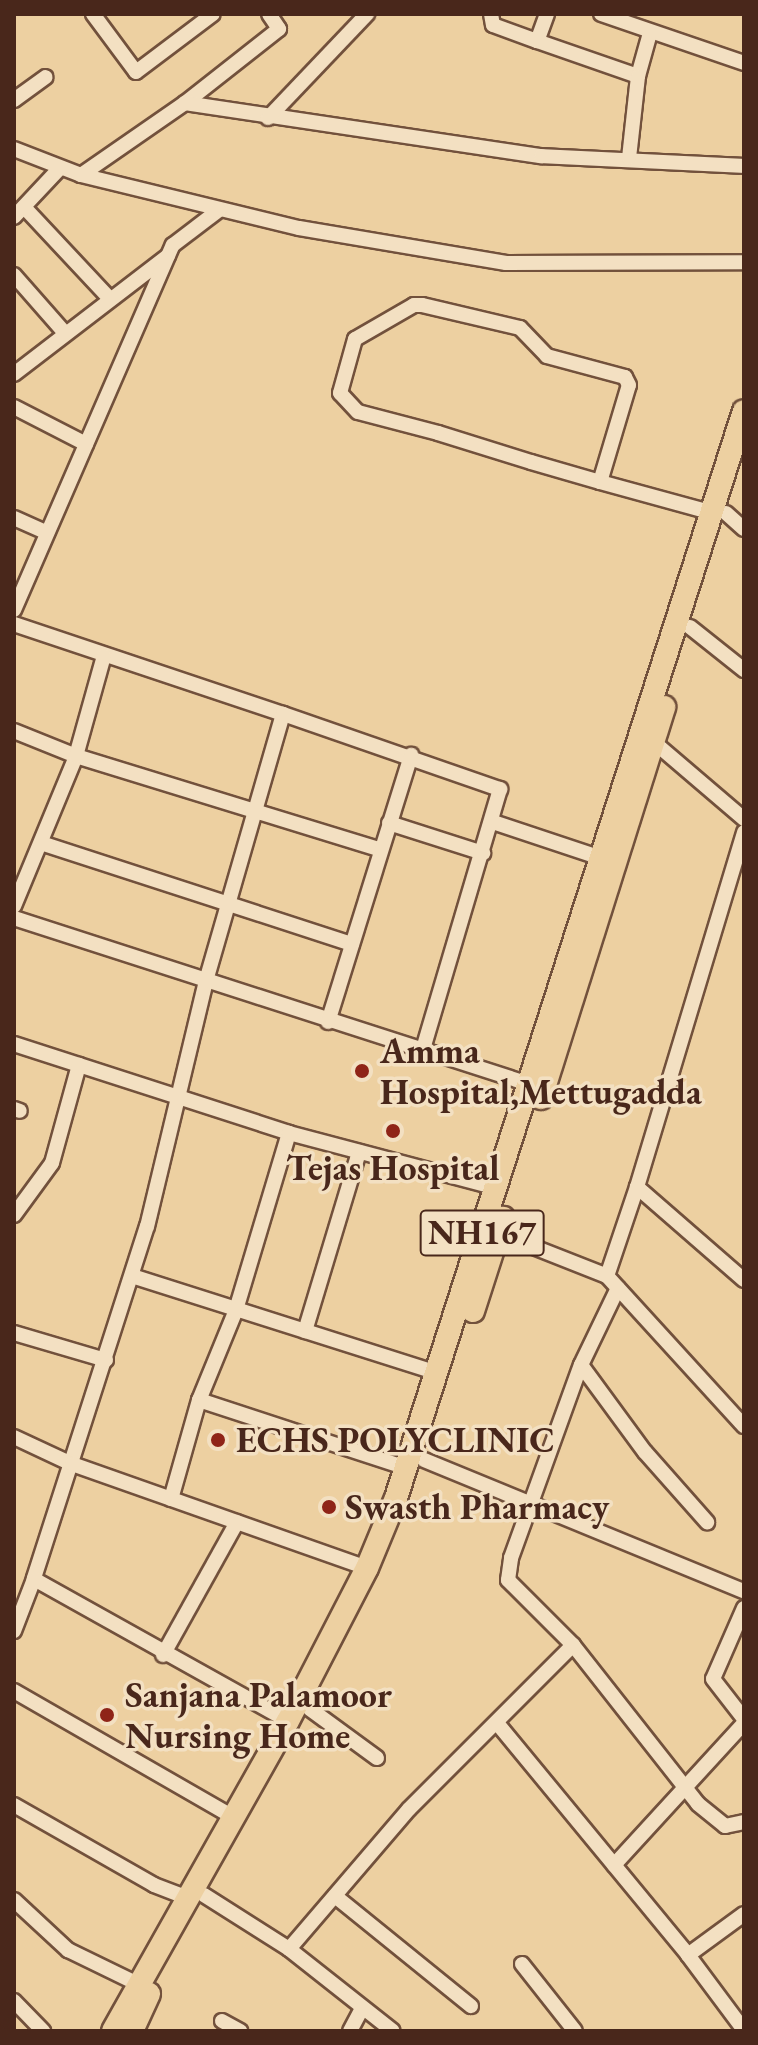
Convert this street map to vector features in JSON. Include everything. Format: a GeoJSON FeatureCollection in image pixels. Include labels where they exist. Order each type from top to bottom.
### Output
{"type":"FeatureCollection","features":[{"type":"Feature","properties":{"kind":"highway","name":"NH167"},"geometry":{"type":"LineString","coordinates":[[130,2026],[233,1817],[288,1721],[367,1568],[416,1464],[438,1373],[497,1188],[537,1086],[655,743],[690,627],[744,411]]}},
{"type":"Feature","properties":{"kind":"highway","name":"NH167"},"geometry":{"type":"LineString","coordinates":[[130,2026],[140,1985],[310,1709],[380,1573],[498,1233],[601,858],[719,513],[744,454]]}},
{"type":"Feature","properties":{"kind":"street"},"geometry":{"type":"LineString","coordinates":[[93,14],[136,72],[213,14]]}},
{"type":"Feature","properties":{"kind":"street"},"geometry":{"type":"LineString","coordinates":[[81,175],[185,103],[279,29],[269,14]]}},
{"type":"Feature","properties":{"kind":"street"},"geometry":{"type":"LineString","coordinates":[[268,118],[367,14]]}},
{"type":"Feature","properties":{"kind":"street"},"geometry":{"type":"LineString","coordinates":[[491,14],[493,25],[638,76]]}},
{"type":"Feature","properties":{"kind":"street"},"geometry":{"type":"LineString","coordinates":[[537,41],[547,14]]}},
{"type":"Feature","properties":{"kind":"street"},"geometry":{"type":"LineString","coordinates":[[601,14],[744,63]]}},
{"type":"Feature","properties":{"kind":"street"},"geometry":{"type":"LineString","coordinates":[[629,158],[638,76],[650,33]]}},
{"type":"Feature","properties":{"kind":"street"},"geometry":{"type":"LineString","coordinates":[[14,100],[46,77]]}},
{"type":"Feature","properties":{"kind":"street"},"geometry":{"type":"LineString","coordinates":[[185,103],[268,118],[451,139],[541,156],[744,166]]}},
{"type":"Feature","properties":{"kind":"street"},"geometry":{"type":"LineString","coordinates":[[14,149],[81,175],[219,210],[506,263],[744,262]]}},
{"type":"Feature","properties":{"kind":"street"},"geometry":{"type":"LineString","coordinates":[[60,168],[19,212],[110,299]]}},
{"type":"Feature","properties":{"kind":"street"},"geometry":{"type":"LineString","coordinates":[[14,610],[173,245],[219,210]]}},
{"type":"Feature","properties":{"kind":"street"},"geometry":{"type":"LineString","coordinates":[[14,374],[64,332],[168,255]]}},
{"type":"Feature","properties":{"kind":"street"},"geometry":{"type":"LineString","coordinates":[[14,275],[64,332]]}},
{"type":"Feature","properties":{"kind":"street"},"geometry":{"type":"LineString","coordinates":[[600,482],[629,385],[625,377],[547,356],[520,328],[422,305],[414,305],[355,339],[340,393],[358,412],[600,482],[719,513],[744,529]]}},
{"type":"Feature","properties":{"kind":"street"},"geometry":{"type":"LineString","coordinates":[[14,407],[86,444]]}},
{"type":"Feature","properties":{"kind":"street"},"geometry":{"type":"LineString","coordinates":[[14,518],[47,533]]}},
{"type":"Feature","properties":{"kind":"street"},"geometry":{"type":"LineString","coordinates":[[14,624],[494,783],[502,795],[422,1052]]}},
{"type":"Feature","properties":{"kind":"street"},"geometry":{"type":"LineString","coordinates":[[690,627],[744,670]]}},
{"type":"Feature","properties":{"kind":"street"},"geometry":{"type":"LineString","coordinates":[[14,906],[76,756],[104,656]]}},
{"type":"Feature","properties":{"kind":"street"},"geometry":{"type":"LineString","coordinates":[[14,1631],[34,1579],[132,1276],[206,981],[283,714]]}},
{"type":"Feature","properties":{"kind":"street"},"geometry":{"type":"LineString","coordinates":[[14,731],[76,756],[258,809],[381,850]]}},
{"type":"Feature","properties":{"kind":"street"},"geometry":{"type":"LineString","coordinates":[[655,743],[744,819]]}},
{"type":"Feature","properties":{"kind":"street"},"geometry":{"type":"LineString","coordinates":[[328,1022],[411,755]]}},
{"type":"Feature","properties":{"kind":"street"},"geometry":{"type":"LineString","coordinates":[[493,822],[601,858]]}},
{"type":"Feature","properties":{"kind":"street"},"geometry":{"type":"LineString","coordinates":[[389,823],[483,853]]}},
{"type":"Feature","properties":{"kind":"street"},"geometry":{"type":"LineString","coordinates":[[607,1276],[637,1187],[744,832]]}},
{"type":"Feature","properties":{"kind":"street"},"geometry":{"type":"LineString","coordinates":[[41,843],[352,944]]}},
{"type":"Feature","properties":{"kind":"street"},"geometry":{"type":"LineString","coordinates":[[14,918],[328,1022],[537,1086]]}},
{"type":"Feature","properties":{"kind":"street"},"geometry":{"type":"LineString","coordinates":[[14,1044],[289,1133],[497,1188]]}},
{"type":"Feature","properties":{"kind":"street"},"geometry":{"type":"LineString","coordinates":[[14,1215],[52,1163],[79,1065]]}},
{"type":"Feature","properties":{"kind":"street"},"geometry":{"type":"LineString","coordinates":[[171,1499],[199,1400],[236,1310],[289,1133]]}},
{"type":"Feature","properties":{"kind":"street"},"geometry":{"type":"LineString","coordinates":[[305,1331],[359,1152]]}},
{"type":"Feature","properties":{"kind":"street"},"geometry":{"type":"LineString","coordinates":[[637,1187],[744,1280]]}},
{"type":"Feature","properties":{"kind":"street"},"geometry":{"type":"LineString","coordinates":[[498,1233],[607,1276],[744,1426]]}},
{"type":"Feature","properties":{"kind":"street"},"geometry":{"type":"LineString","coordinates":[[132,1276],[438,1373]]}},
{"type":"Feature","properties":{"kind":"street"},"geometry":{"type":"LineString","coordinates":[[618,1288],[581,1365],[529,1507],[511,1558],[510,1585],[573,1645],[684,1787],[725,1826],[744,1822]]}},
{"type":"Feature","properties":{"kind":"street"},"geometry":{"type":"LineString","coordinates":[[14,1333],[106,1360]]}},
{"type":"Feature","properties":{"kind":"street"},"geometry":{"type":"LineString","coordinates":[[581,1365],[645,1452],[707,1522]]}},
{"type":"Feature","properties":{"kind":"street"},"geometry":{"type":"LineString","coordinates":[[199,1400],[416,1464],[744,1591]]}},
{"type":"Feature","properties":{"kind":"street"},"geometry":{"type":"LineString","coordinates":[[14,1437],[72,1464],[367,1568]]}},
{"type":"Feature","properties":{"kind":"street"},"geometry":{"type":"LineString","coordinates":[[163,1655],[237,1522]]}},
{"type":"Feature","properties":{"kind":"street"},"geometry":{"type":"LineString","coordinates":[[34,1579],[163,1655],[288,1721]]}},
{"type":"Feature","properties":{"kind":"street"},"geometry":{"type":"LineString","coordinates":[[614,1865],[744,1721],[713,1679],[744,1608]]}},
{"type":"Feature","properties":{"kind":"street"},"geometry":{"type":"LineString","coordinates":[[289,1949],[409,1809],[573,1645]]}},
{"type":"Feature","properties":{"kind":"street"},"geometry":{"type":"LineString","coordinates":[[14,1691],[233,1817]]}},
{"type":"Feature","properties":{"kind":"street"},"geometry":{"type":"LineString","coordinates":[[310,1709],[377,1758]]}},
{"type":"Feature","properties":{"kind":"street"},"geometry":{"type":"LineString","coordinates":[[497,1723],[688,1955],[744,2030]]}},
{"type":"Feature","properties":{"kind":"street"},"geometry":{"type":"LineString","coordinates":[[14,1805],[154,1885],[196,1896],[289,1949],[393,2031]]}},
{"type":"Feature","properties":{"kind":"street"},"geometry":{"type":"LineString","coordinates":[[335,1896],[471,2006]]}},
{"type":"Feature","properties":{"kind":"street"},"geometry":{"type":"LineString","coordinates":[[14,1900],[68,1950],[140,1985]]}},
{"type":"Feature","properties":{"kind":"street"},"geometry":{"type":"LineString","coordinates":[[688,1955],[744,1914]]}},
{"type":"Feature","properties":{"kind":"street"},"geometry":{"type":"LineString","coordinates":[[522,1964],[575,2031]]}},
{"type":"Feature","properties":{"kind":"street"},"geometry":{"type":"LineString","coordinates":[[14,2001],[43,2031]]}},
{"type":"Feature","properties":{"kind":"street"},"geometry":{"type":"LineString","coordinates":[[350,2031],[362,2008]]}},
{"type":"Feature","properties":{"kind":"street"},"geometry":{"type":"LineString","coordinates":[[222,2021],[240,2031]]}},
{"type":"Feature","properties":{"kind":"place","name":"Amma Hospital,Mettugadda"},"geometry":{"type":"Point","coordinates":[362,1071]}},
{"type":"Feature","properties":{"kind":"place","name":"Tejas Hospital"},"geometry":{"type":"Point","coordinates":[393,1131]}},
{"type":"Feature","properties":{"kind":"place","name":"ECHS POLYCLINIC"},"geometry":{"type":"Point","coordinates":[218,1440]}},
{"type":"Feature","properties":{"kind":"place","name":"Swasth Pharmacy"},"geometry":{"type":"Point","coordinates":[329,1507]}},
{"type":"Feature","properties":{"kind":"place","name":"Sanjana Palamoor Nursing Home"},"geometry":{"type":"Point","coordinates":[107,1715]}}]}
